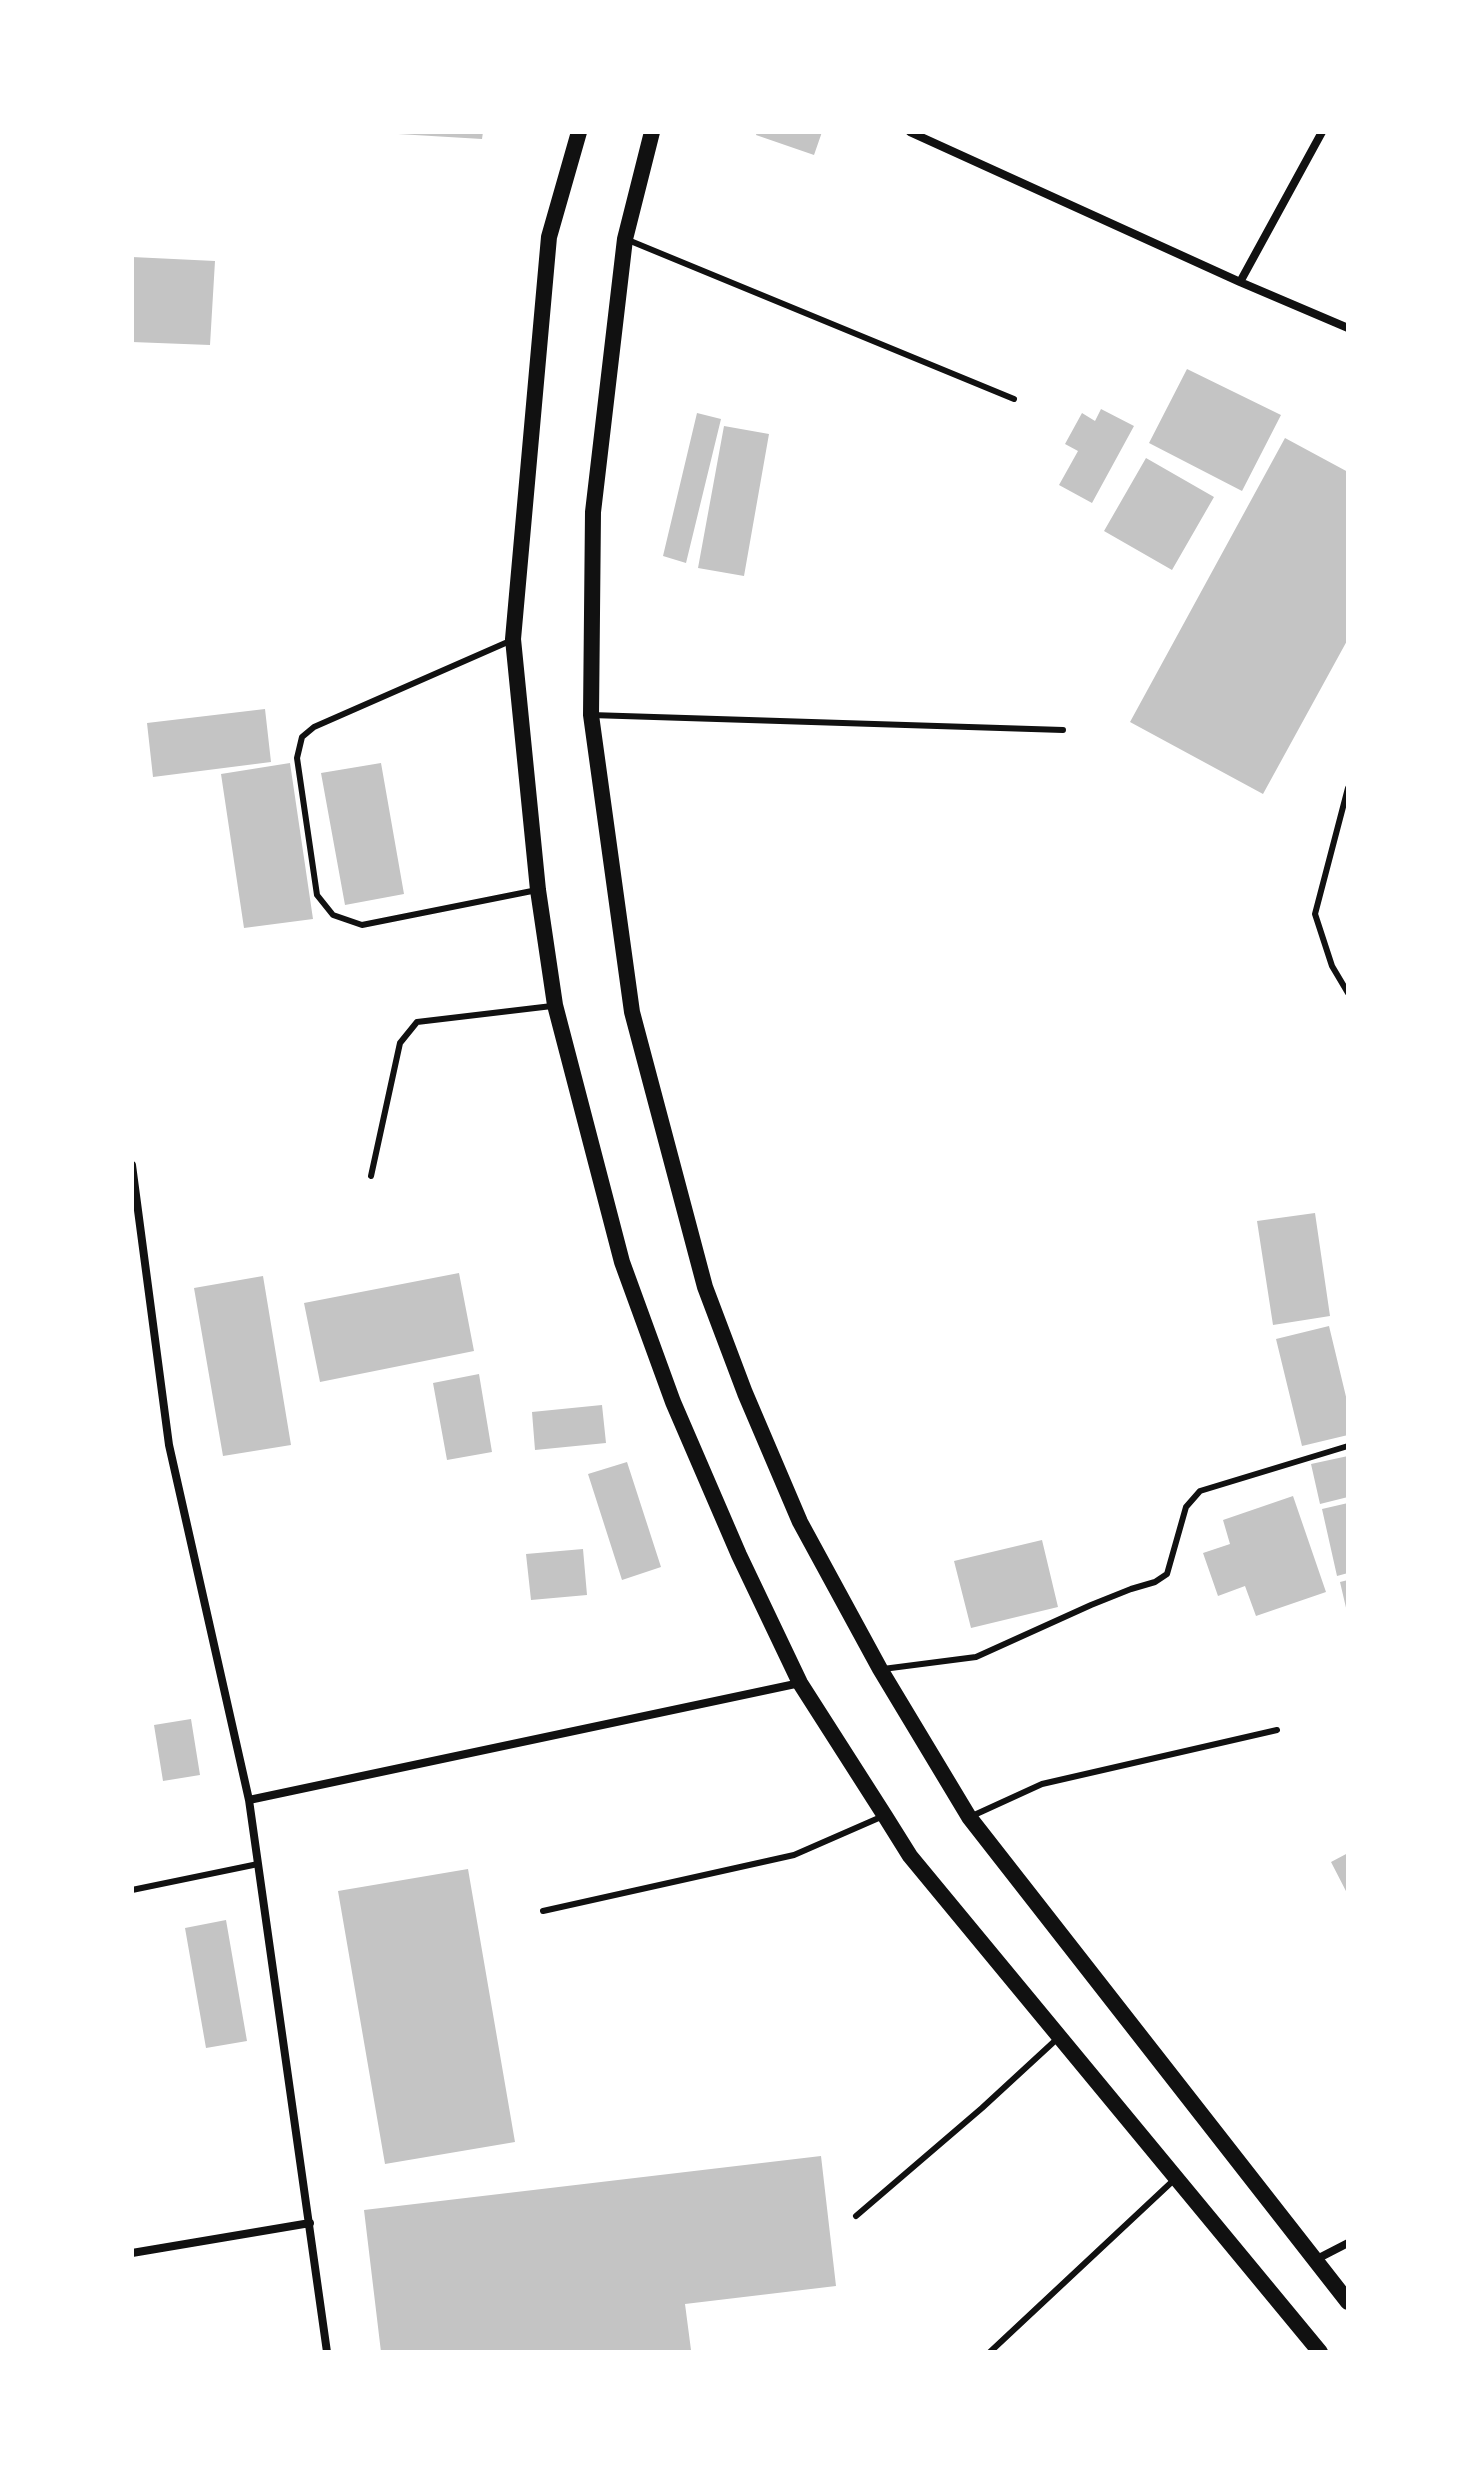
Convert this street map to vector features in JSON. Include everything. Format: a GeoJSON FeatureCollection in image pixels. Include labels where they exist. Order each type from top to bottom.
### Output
{"type":"FeatureCollection","features":[{"type":"Feature","properties":{"kind":"main road"},"geometry":{"type":"LineString","coordinates":[[579,132],[549,237],[513,639],[538,890],[555,1005],[622,1262],[663,1374],[739,1555],[800,1683],[910,1856],[1320,2352]]}},
{"type":"Feature","properties":{"kind":"main road"},"geometry":{"type":"LineString","coordinates":[[652,132],[625,239],[593,512],[591,715],[632,1012],[705,1287],[745,1393],[800,1522],[880,1669],[969,1817],[1348,2302]]}},
{"type":"Feature","properties":{"kind":"street"},"geometry":{"type":"LineString","coordinates":[[910,132],[1348,328]]}},
{"type":"Feature","properties":{"kind":"street"},"geometry":{"type":"LineString","coordinates":[[1240,282],[1322,132]]}},
{"type":"Feature","properties":{"kind":"street"},"geometry":{"type":"LineString","coordinates":[[132,1165],[169,1445],[249,1800],[327,2352]]}},
{"type":"Feature","properties":{"kind":"street"},"geometry":{"type":"LineString","coordinates":[[249,1800],[800,1683]]}},
{"type":"Feature","properties":{"kind":"street"},"geometry":{"type":"LineString","coordinates":[[132,2253],[310,2223]]}},
{"type":"Feature","properties":{"kind":"street"},"geometry":{"type":"LineString","coordinates":[[1315,2260],[1348,2243]]}},
{"type":"Feature","properties":{"kind":"lane"},"geometry":{"type":"LineString","coordinates":[[625,239],[1014,399]]}},
{"type":"Feature","properties":{"kind":"lane"},"geometry":{"type":"LineString","coordinates":[[513,639],[314,727],[302,737],[297,758],[317,895],[333,915],[362,925],[538,890]]}},
{"type":"Feature","properties":{"kind":"lane"},"geometry":{"type":"LineString","coordinates":[[591,715],[1063,730]]}},
{"type":"Feature","properties":{"kind":"lane"},"geometry":{"type":"LineString","coordinates":[[1348,788],[1315,914],[1332,966],[1348,993]]}},
{"type":"Feature","properties":{"kind":"lane"},"geometry":{"type":"LineString","coordinates":[[371,1176],[400,1043],[417,1022],[555,1005]]}},
{"type":"Feature","properties":{"kind":"lane"},"geometry":{"type":"LineString","coordinates":[[880,1669],[976,1657],[1104,1600],[1155,1582],[1167,1574],[1186,1507],[1200,1491],[1348,1446]]}},
{"type":"Feature","properties":{"kind":"lane"},"geometry":{"type":"LineString","coordinates":[[969,1817],[1042,1784],[1277,1730]]}},
{"type":"Feature","properties":{"kind":"lane"},"geometry":{"type":"LineString","coordinates":[[543,1911],[794,1855],[885,1816]]}},
{"type":"Feature","properties":{"kind":"lane"},"geometry":{"type":"LineString","coordinates":[[132,1890],[258,1864]]}},
{"type":"Feature","properties":{"kind":"lane"},"geometry":{"type":"LineString","coordinates":[[856,2216],[1060,2037]]}},
{"type":"Feature","properties":{"kind":"lane"},"geometry":{"type":"LineString","coordinates":[[990,2352],[1176,2178]]}},
{"type":"Feature","properties":{"kind":"building"},"geometry":{"type":"Polygon","coordinates":[[[398,132],[483,132],[482,139],[398,132]]]}},
{"type":"Feature","properties":{"kind":"building"},"geometry":{"type":"Polygon","coordinates":[[[757,132],[822,132],[814,155],[756,135],[757,132]]]}},
{"type":"Feature","properties":{"kind":"building"},"geometry":{"type":"Polygon","coordinates":[[[132,257],[215,261],[210,345],[132,342],[132,257]]]}},
{"type":"Feature","properties":{"kind":"building"},"geometry":{"type":"Polygon","coordinates":[[[1187,369],[1281,415],[1242,491],[1149,443],[1187,369]]]}},
{"type":"Feature","properties":{"kind":"building"},"geometry":{"type":"Polygon","coordinates":[[[1101,409],[1134,426],[1092,503],[1059,485],[1078,451],[1065,444],[1082,413],[1095,421],[1101,409]]]}},
{"type":"Feature","properties":{"kind":"building"},"geometry":{"type":"Polygon","coordinates":[[[697,413],[721,419],[686,563],[663,556],[697,413]]]}},
{"type":"Feature","properties":{"kind":"building"},"geometry":{"type":"Polygon","coordinates":[[[724,426],[769,434],[744,576],[698,568],[724,426]]]}},
{"type":"Feature","properties":{"kind":"building"},"geometry":{"type":"Polygon","coordinates":[[[1285,438],[1348,472],[1348,639],[1263,794],[1130,722],[1285,438]]]}},
{"type":"Feature","properties":{"kind":"building"},"geometry":{"type":"Polygon","coordinates":[[[1146,458],[1214,497],[1172,570],[1104,531],[1146,458]]]}},
{"type":"Feature","properties":{"kind":"building"},"geometry":{"type":"Polygon","coordinates":[[[265,709],[271,762],[153,777],[147,723],[265,709]]]}},
{"type":"Feature","properties":{"kind":"building"},"geometry":{"type":"Polygon","coordinates":[[[290,763],[313,919],[244,928],[221,774],[290,763]]]}},
{"type":"Feature","properties":{"kind":"building"},"geometry":{"type":"Polygon","coordinates":[[[381,763],[404,894],[345,905],[321,773],[381,763]]]}},
{"type":"Feature","properties":{"kind":"building"},"geometry":{"type":"Polygon","coordinates":[[[1315,1213],[1330,1316],[1273,1325],[1257,1221],[1315,1213]]]}},
{"type":"Feature","properties":{"kind":"building"},"geometry":{"type":"Polygon","coordinates":[[[459,1273],[474,1351],[320,1382],[304,1303],[459,1273]]]}},
{"type":"Feature","properties":{"kind":"building"},"geometry":{"type":"Polygon","coordinates":[[[263,1276],[291,1445],[223,1456],[194,1288],[263,1276]]]}},
{"type":"Feature","properties":{"kind":"building"},"geometry":{"type":"Polygon","coordinates":[[[1329,1326],[1348,1405],[1348,1435],[1302,1446],[1276,1339],[1329,1326]]]}},
{"type":"Feature","properties":{"kind":"building"},"geometry":{"type":"Polygon","coordinates":[[[479,1374],[492,1452],[447,1460],[433,1383],[479,1374]]]}},
{"type":"Feature","properties":{"kind":"building"},"geometry":{"type":"Polygon","coordinates":[[[602,1405],[606,1443],[535,1450],[532,1412],[602,1405]]]}},
{"type":"Feature","properties":{"kind":"building"},"geometry":{"type":"Polygon","coordinates":[[[1348,1456],[1348,1497],[1320,1504],[1311,1464],[1348,1456]]]}},
{"type":"Feature","properties":{"kind":"building"},"geometry":{"type":"Polygon","coordinates":[[[627,1462],[661,1567],[622,1580],[588,1474],[627,1462]]]}},
{"type":"Feature","properties":{"kind":"building"},"geometry":{"type":"Polygon","coordinates":[[[1293,1496],[1326,1592],[1256,1616],[1245,1586],[1218,1596],[1203,1553],[1230,1544],[1223,1520],[1293,1496]]]}},
{"type":"Feature","properties":{"kind":"building"},"geometry":{"type":"Polygon","coordinates":[[[1348,1503],[1348,1573],[1337,1576],[1322,1509],[1348,1503]]]}},
{"type":"Feature","properties":{"kind":"building"},"geometry":{"type":"Polygon","coordinates":[[[1042,1540],[1058,1607],[971,1628],[954,1561],[1042,1540]]]}},
{"type":"Feature","properties":{"kind":"building"},"geometry":{"type":"Polygon","coordinates":[[[583,1549],[587,1595],[531,1600],[526,1554],[583,1549]]]}},
{"type":"Feature","properties":{"kind":"building"},"geometry":{"type":"Polygon","coordinates":[[[1348,1580],[1348,1612],[1347,1612],[1340,1582],[1348,1580]]]}},
{"type":"Feature","properties":{"kind":"building"},"geometry":{"type":"Polygon","coordinates":[[[191,1719],[200,1775],[163,1781],[154,1725],[191,1719]]]}},
{"type":"Feature","properties":{"kind":"building"},"geometry":{"type":"Polygon","coordinates":[[[1348,1853],[1348,1895],[1331,1862],[1348,1853]]]}},
{"type":"Feature","properties":{"kind":"building"},"geometry":{"type":"Polygon","coordinates":[[[468,1869],[515,2142],[385,2164],[338,1891],[468,1869]]]}},
{"type":"Feature","properties":{"kind":"building"},"geometry":{"type":"Polygon","coordinates":[[[226,1920],[247,2041],[206,2048],[185,1928],[226,1920]]]}},
{"type":"Feature","properties":{"kind":"building"},"geometry":{"type":"Polygon","coordinates":[[[821,2156],[836,2286],[685,2304],[691,2350],[381,2352],[364,2210],[821,2156]]]}}]}
